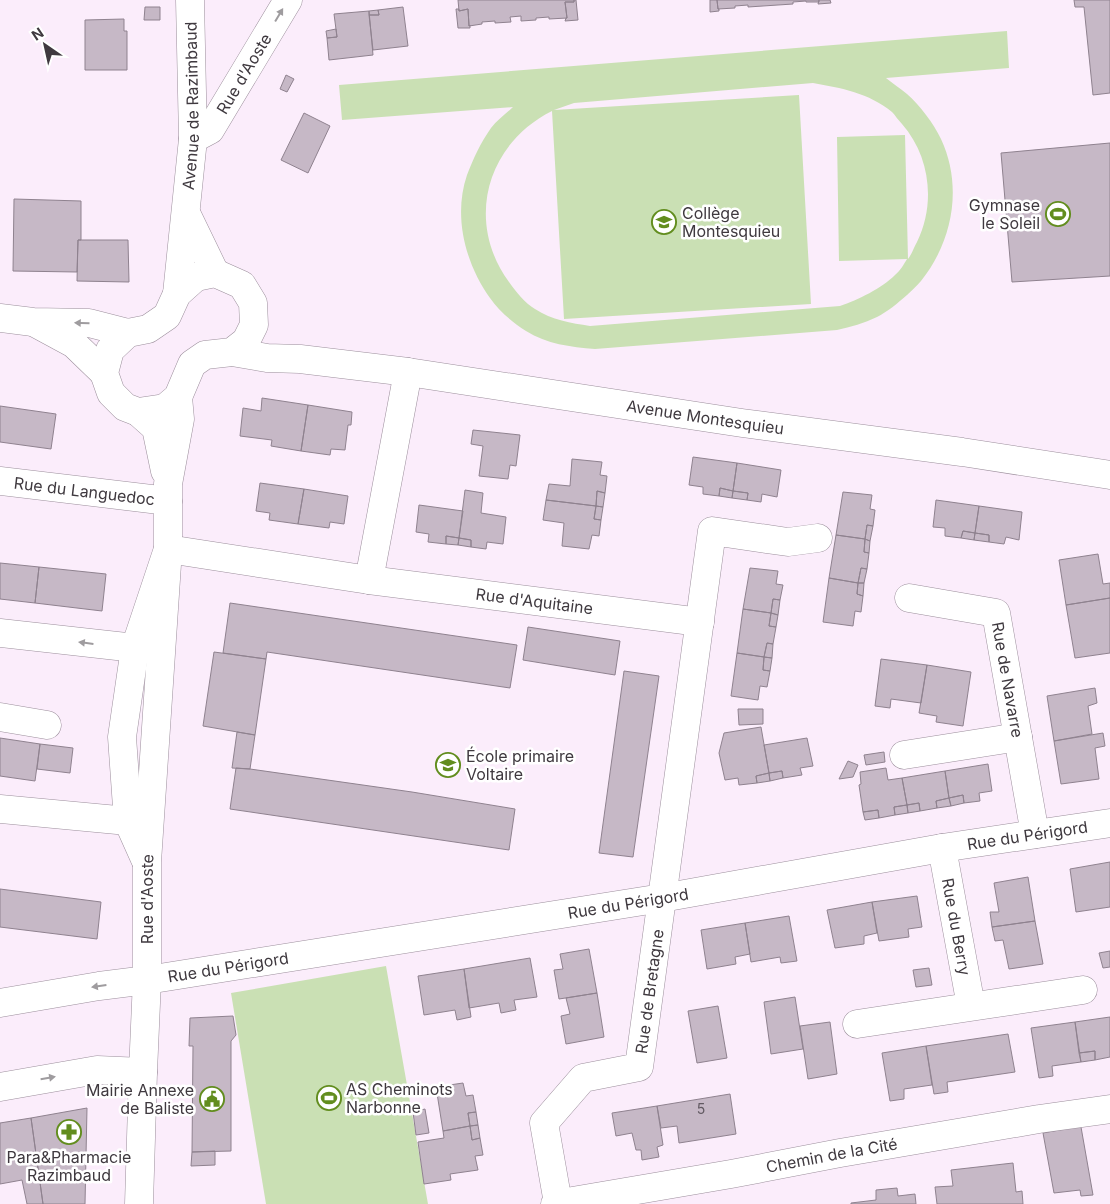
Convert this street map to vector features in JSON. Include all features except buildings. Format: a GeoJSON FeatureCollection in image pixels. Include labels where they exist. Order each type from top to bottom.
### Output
{"type":"FeatureCollection","features":[{"type":"Feature","properties":{"kind":"street","name":"Avenue de Razimbaud"},"geometry":{"type":"LineString","coordinates":[[177,294],[193,139],[190,0]]}},
{"type":"Feature","properties":{"kind":"street","name":"Rue d'Aoste"},"geometry":{"type":"LineString","coordinates":[[193,139],[210,130],[288,0]]}},
{"type":"Feature","properties":{"kind":"street","name":"Avenue de Razimbaud"},"geometry":{"type":"LineString","coordinates":[[186,212],[215,273]]}},
{"type":"Feature","properties":{"kind":"street"},"geometry":{"type":"LineString","coordinates":[[0,318],[33,322],[89,323],[128,333],[148,329],[167,316],[177,294],[196,278],[215,273],[242,285],[253,303],[254,325],[246,341],[232,352]]}},
{"type":"Feature","properties":{"kind":"street"},"geometry":{"type":"LineString","coordinates":[[33,322],[74,344],[104,373],[110,350],[128,333]]}},
{"type":"Feature","properties":{"kind":"street","name":"Avenue Montesquieu"},"geometry":{"type":"LineString","coordinates":[[254,325],[300,359]]}},
{"type":"Feature","properties":{"kind":"street","name":"Avenue Montesquieu"},"geometry":{"type":"LineString","coordinates":[[178,397],[192,364],[205,356],[232,352],[267,358],[300,359],[408,372],[742,423],[1110,474]]}},
{"type":"Feature","properties":{"kind":"street"},"geometry":{"type":"LineString","coordinates":[[369,580],[408,372]]}},
{"type":"Feature","properties":{"kind":"street","name":"Rue d'Aoste"},"geometry":{"type":"LineString","coordinates":[[104,373],[111,393],[125,407],[138,412],[156,428],[168,492]]}},
{"type":"Feature","properties":{"kind":"street","name":"Rue d'Aoste"},"geometry":{"type":"LineString","coordinates":[[139,1204],[147,980],[147,862],[128,821],[122,737],[135,648],[168,549],[168,492],[180,419],[178,397]]}},
{"type":"Feature","properties":{"kind":"street"},"geometry":{"type":"LineString","coordinates":[[138,412],[165,408],[178,397]]}},
{"type":"Feature","properties":{"kind":"street","name":"Rue du Languedoc"},"geometry":{"type":"LineString","coordinates":[[0,481],[168,492]]}},
{"type":"Feature","properties":{"kind":"street"},"geometry":{"type":"LineString","coordinates":[[662,898],[712,531],[788,542],[818,538]]}},
{"type":"Feature","properties":{"kind":"street"},"geometry":{"type":"LineString","coordinates":[[147,862],[168,549]]}},
{"type":"Feature","properties":{"kind":"street","name":"Rue d'Aquitaine"},"geometry":{"type":"LineString","coordinates":[[168,549],[369,580],[700,622]]}},
{"type":"Feature","properties":{"kind":"street","name":"Rue de Navarre"},"geometry":{"type":"LineString","coordinates":[[909,598],[996,613],[1035,834]]}},
{"type":"Feature","properties":{"kind":"street"},"geometry":{"type":"LineString","coordinates":[[0,633],[135,648]]}},
{"type":"Feature","properties":{"kind":"street"},"geometry":{"type":"LineString","coordinates":[[0,717],[46,725]]}},
{"type":"Feature","properties":{"kind":"street"},"geometry":{"type":"LineString","coordinates":[[904,754],[1018,737]]}},
{"type":"Feature","properties":{"kind":"street"},"geometry":{"type":"LineString","coordinates":[[0,809],[128,821]]}},
{"type":"Feature","properties":{"kind":"street","name":"Rue du Périgord"},"geometry":{"type":"LineString","coordinates":[[0,1004],[99,986],[662,898],[942,848],[1110,823]]}},
{"type":"Feature","properties":{"kind":"street","name":"Rue du Berry"},"geometry":{"type":"LineString","coordinates":[[942,848],[971,1006]]}},
{"type":"Feature","properties":{"kind":"street","name":"Rue de Bretagne"},"geometry":{"type":"LineString","coordinates":[[558,1203],[544,1123],[583,1078],[639,1067],[662,898]]}},
{"type":"Feature","properties":{"kind":"street"},"geometry":{"type":"LineString","coordinates":[[857,1024],[1083,990]]}},
{"type":"Feature","properties":{"kind":"street"},"geometry":{"type":"LineString","coordinates":[[0,1087],[97,1070],[143,1072]]}},
{"type":"Feature","properties":{"kind":"street","name":"Chemin de la Cité"},"geometry":{"type":"LineString","coordinates":[[555,1204],[731,1174],[850,1151],[1110,1109]]}},
{"type":"Feature","properties":{"kind":"green space"},"geometry":{"type":"Polygon","coordinates":[[[1007,31],[1009,68],[886,78],[916,103],[938,133],[948,157],[952,175],[953,194],[951,213],[941,249],[918,285],[889,310],[867,321],[837,330],[595,349],[550,342],[526,331],[516,324],[490,298],[481,284],[468,255],[464,239],[461,207],[467,175],[487,133],[513,107],[342,120],[339,85],[1007,31]],[[813,83],[574,103],[554,110],[799,95],[811,304],[564,319],[552,111],[529,125],[511,143],[498,164],[489,186],[486,210],[488,235],[496,259],[509,282],[531,307],[541,313],[569,322],[590,326],[840,306],[869,293],[883,284],[897,273],[907,259],[839,261],[837,137],[905,135],[908,259],[917,242],[927,212],[927,180],[919,150],[892,112],[874,100],[844,89],[813,83]]]}},
{"type":"Feature","properties":{"kind":"green space","name":"AS Cheminots Narbonne"},"geometry":{"type":"Polygon","coordinates":[[[386,966],[428,1204],[266,1204],[231,993],[386,966]]]}},
{"type":"Feature","properties":{"kind":"place","name":"Gymnase le Soleil"},"geometry":{"type":"Point","coordinates":[1058,214]}},
{"type":"Feature","properties":{"kind":"place","name":"Collège Montesquieu"},"geometry":{"type":"Point","coordinates":[664,222]}},
{"type":"Feature","properties":{"kind":"place","name":"École primaire Voltaire"},"geometry":{"type":"Point","coordinates":[448,765]}},
{"type":"Feature","properties":{"kind":"place","name":"AS Cheminots Narbonne"},"geometry":{"type":"Point","coordinates":[329,1098]}},
{"type":"Feature","properties":{"kind":"place","name":"Mairie Annexe de Baliste"},"geometry":{"type":"Point","coordinates":[212,1099]}},
{"type":"Feature","properties":{"kind":"place","name":"Para&Pharmacie Razimbaud"},"geometry":{"type":"Point","coordinates":[69,1132]}}]}
